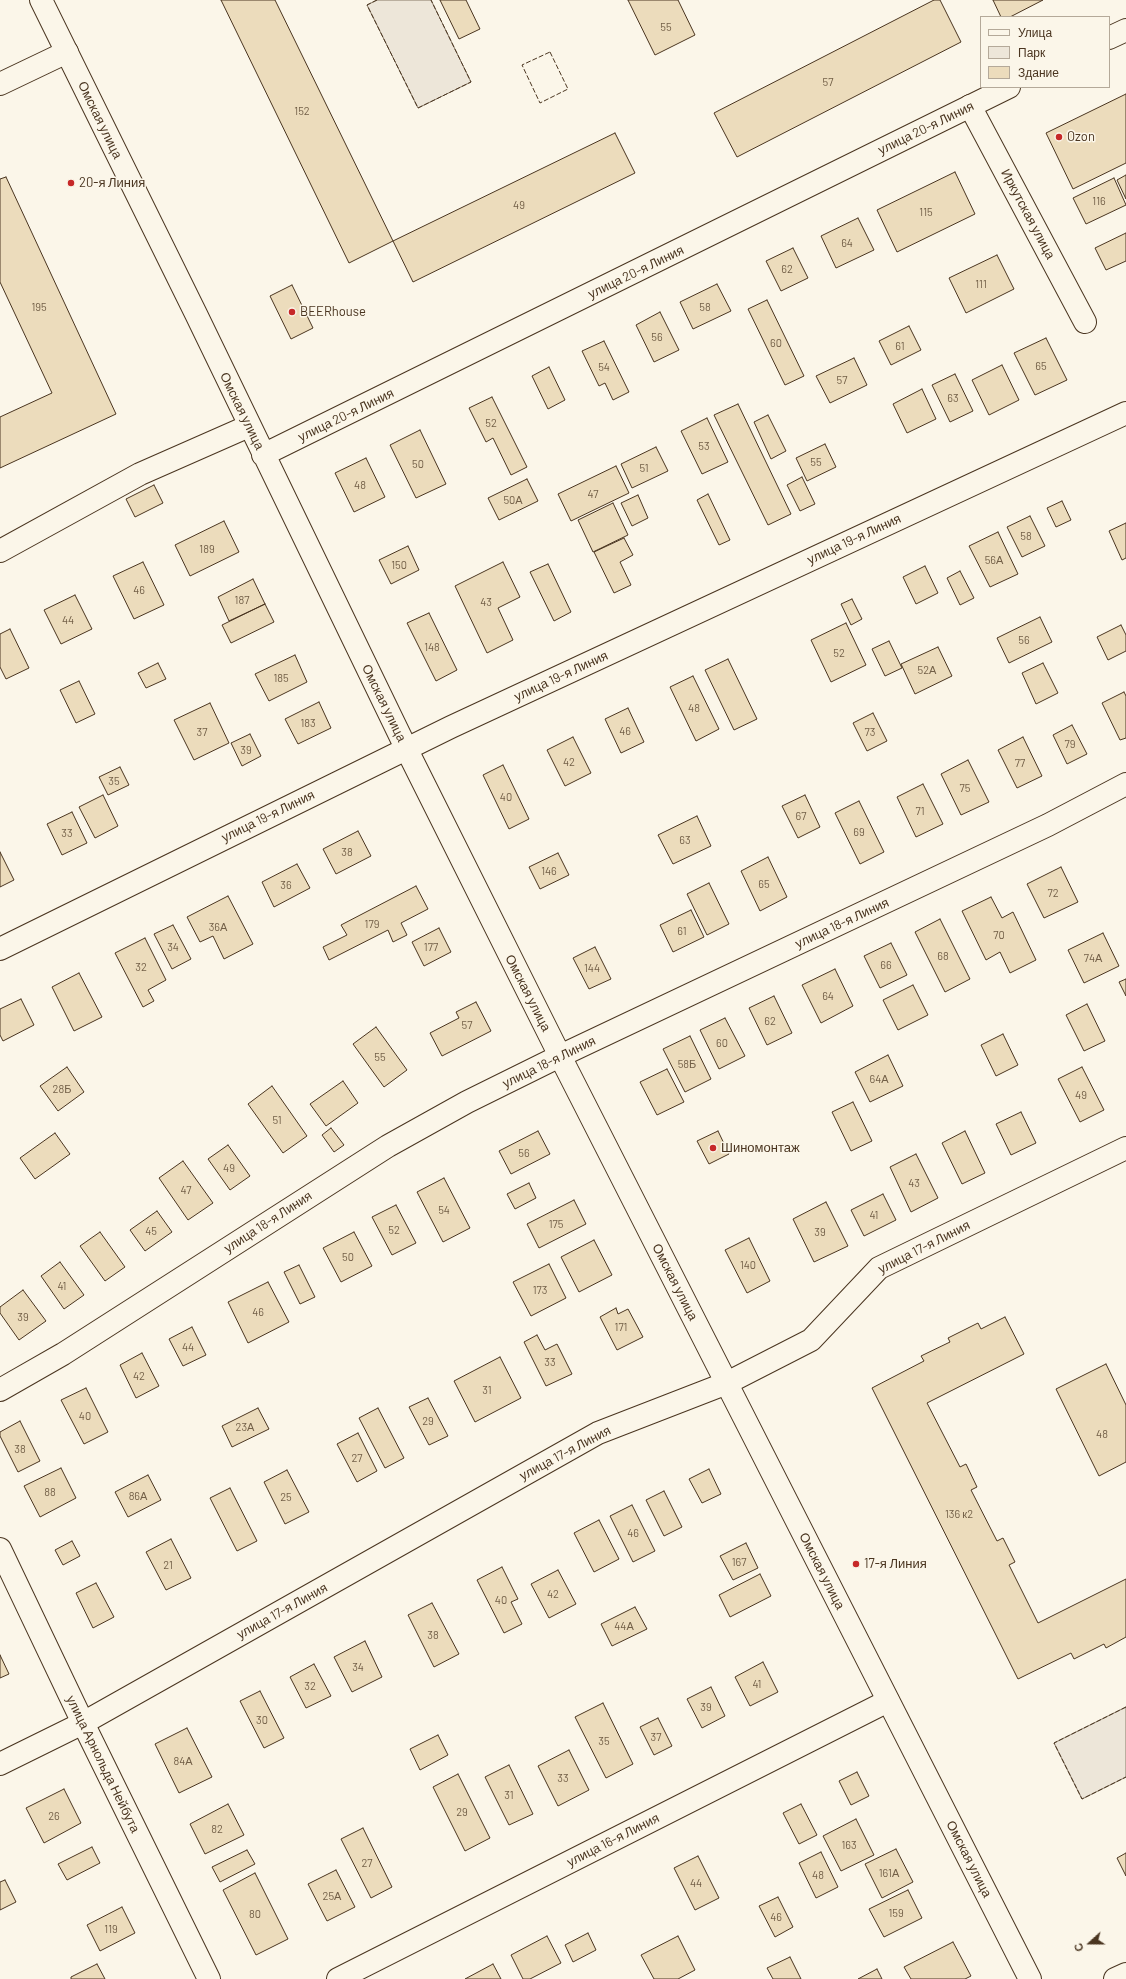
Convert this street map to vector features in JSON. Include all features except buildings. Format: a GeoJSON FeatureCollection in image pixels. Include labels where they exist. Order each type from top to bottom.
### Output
{"type":"FeatureCollection","features":[{"type":"Feature","properties":{"kind":"street","name":"Омская улица"},"geometry":{"type":"LineString","coordinates":[[41,0],[196,314],[406,748],[560,1056],[1030,1979]]}},
{"type":"Feature","properties":{"kind":"street"},"geometry":{"type":"LineString","coordinates":[[1110,38],[1126,30]]}},
{"type":"Feature","properties":{"kind":"street"},"geometry":{"type":"LineString","coordinates":[[0,84],[67,52]]}},
{"type":"Feature","properties":{"kind":"street","name":"улица 20-я Линия"},"geometry":{"type":"LineString","coordinates":[[263,455],[1007,88]]}},
{"type":"Feature","properties":{"kind":"street","name":"Иркутская улица"},"geometry":{"type":"LineString","coordinates":[[970,106],[1085,322]]}},
{"type":"Feature","properties":{"kind":"street","name":"улица 19-я Линия"},"geometry":{"type":"LineString","coordinates":[[0,948],[406,748],[1126,413]]}},
{"type":"Feature","properties":{"kind":"street"},"geometry":{"type":"LineString","coordinates":[[0,551],[140,474],[249,426]]}},
{"type":"Feature","properties":{"kind":"street","name":"улица 18-я Линия"},"geometry":{"type":"LineString","coordinates":[[0,1390],[63,1354],[388,1146],[467,1102],[560,1056],[1048,825],[1126,784]]}},
{"type":"Feature","properties":{"kind":"street","name":"улица 17-я Линия"},"geometry":{"type":"LineString","coordinates":[[0,1764],[83,1723],[598,1433],[727,1383],[811,1340],[879,1268],[1126,1148]]}},
{"type":"Feature","properties":{"kind":"street","name":"улица Арнольда Нейбута"},"geometry":{"type":"LineString","coordinates":[[0,1549],[83,1723],[209,1979]]}},
{"type":"Feature","properties":{"kind":"street","name":"улица 16-я Линия"},"geometry":{"type":"LineString","coordinates":[[338,1979],[888,1701]]}},
{"type":"Feature","properties":{"kind":"street"},"geometry":{"type":"LineString","coordinates":[[1115,1979],[1126,1974]]}},
{"type":"Feature","properties":{"kind":"green space"},"geometry":{"type":"Polygon","coordinates":[[[377,0],[431,0],[471,82],[418,108],[367,5],[377,0]]]}},
{"type":"Feature","properties":{"kind":"green space"},"geometry":{"type":"Polygon","coordinates":[[[1126,1707],[1126,1777],[1082,1799],[1054,1743],[1126,1707]]]}},
{"type":"Feature","properties":{"kind":"fence"},"geometry":{"type":"LineString","coordinates":[[377,0],[367,5],[418,108],[471,82],[431,0]]}},
{"type":"Feature","properties":{"kind":"fence"},"geometry":{"type":"LineString","coordinates":[[550,52],[568,89],[540,103],[522,65],[550,52]]}},
{"type":"Feature","properties":{"kind":"fence"},"geometry":{"type":"LineString","coordinates":[[1126,1707],[1054,1743],[1082,1799],[1126,1777]]}},
{"type":"Feature","properties":{"kind":"place","name":"Ozon"},"geometry":{"type":"Point","coordinates":[1059,137]}},
{"type":"Feature","properties":{"kind":"place","name":"20-я Линия"},"geometry":{"type":"Point","coordinates":[71,183]}},
{"type":"Feature","properties":{"kind":"place","name":"BEERhouse"},"geometry":{"type":"Point","coordinates":[292,312]}},
{"type":"Feature","properties":{"kind":"place","name":"Шиномонтаж"},"geometry":{"type":"Point","coordinates":[713,1148]}},
{"type":"Feature","properties":{"kind":"place","name":"17-я Линия"},"geometry":{"type":"Point","coordinates":[856,1564]}}]}
